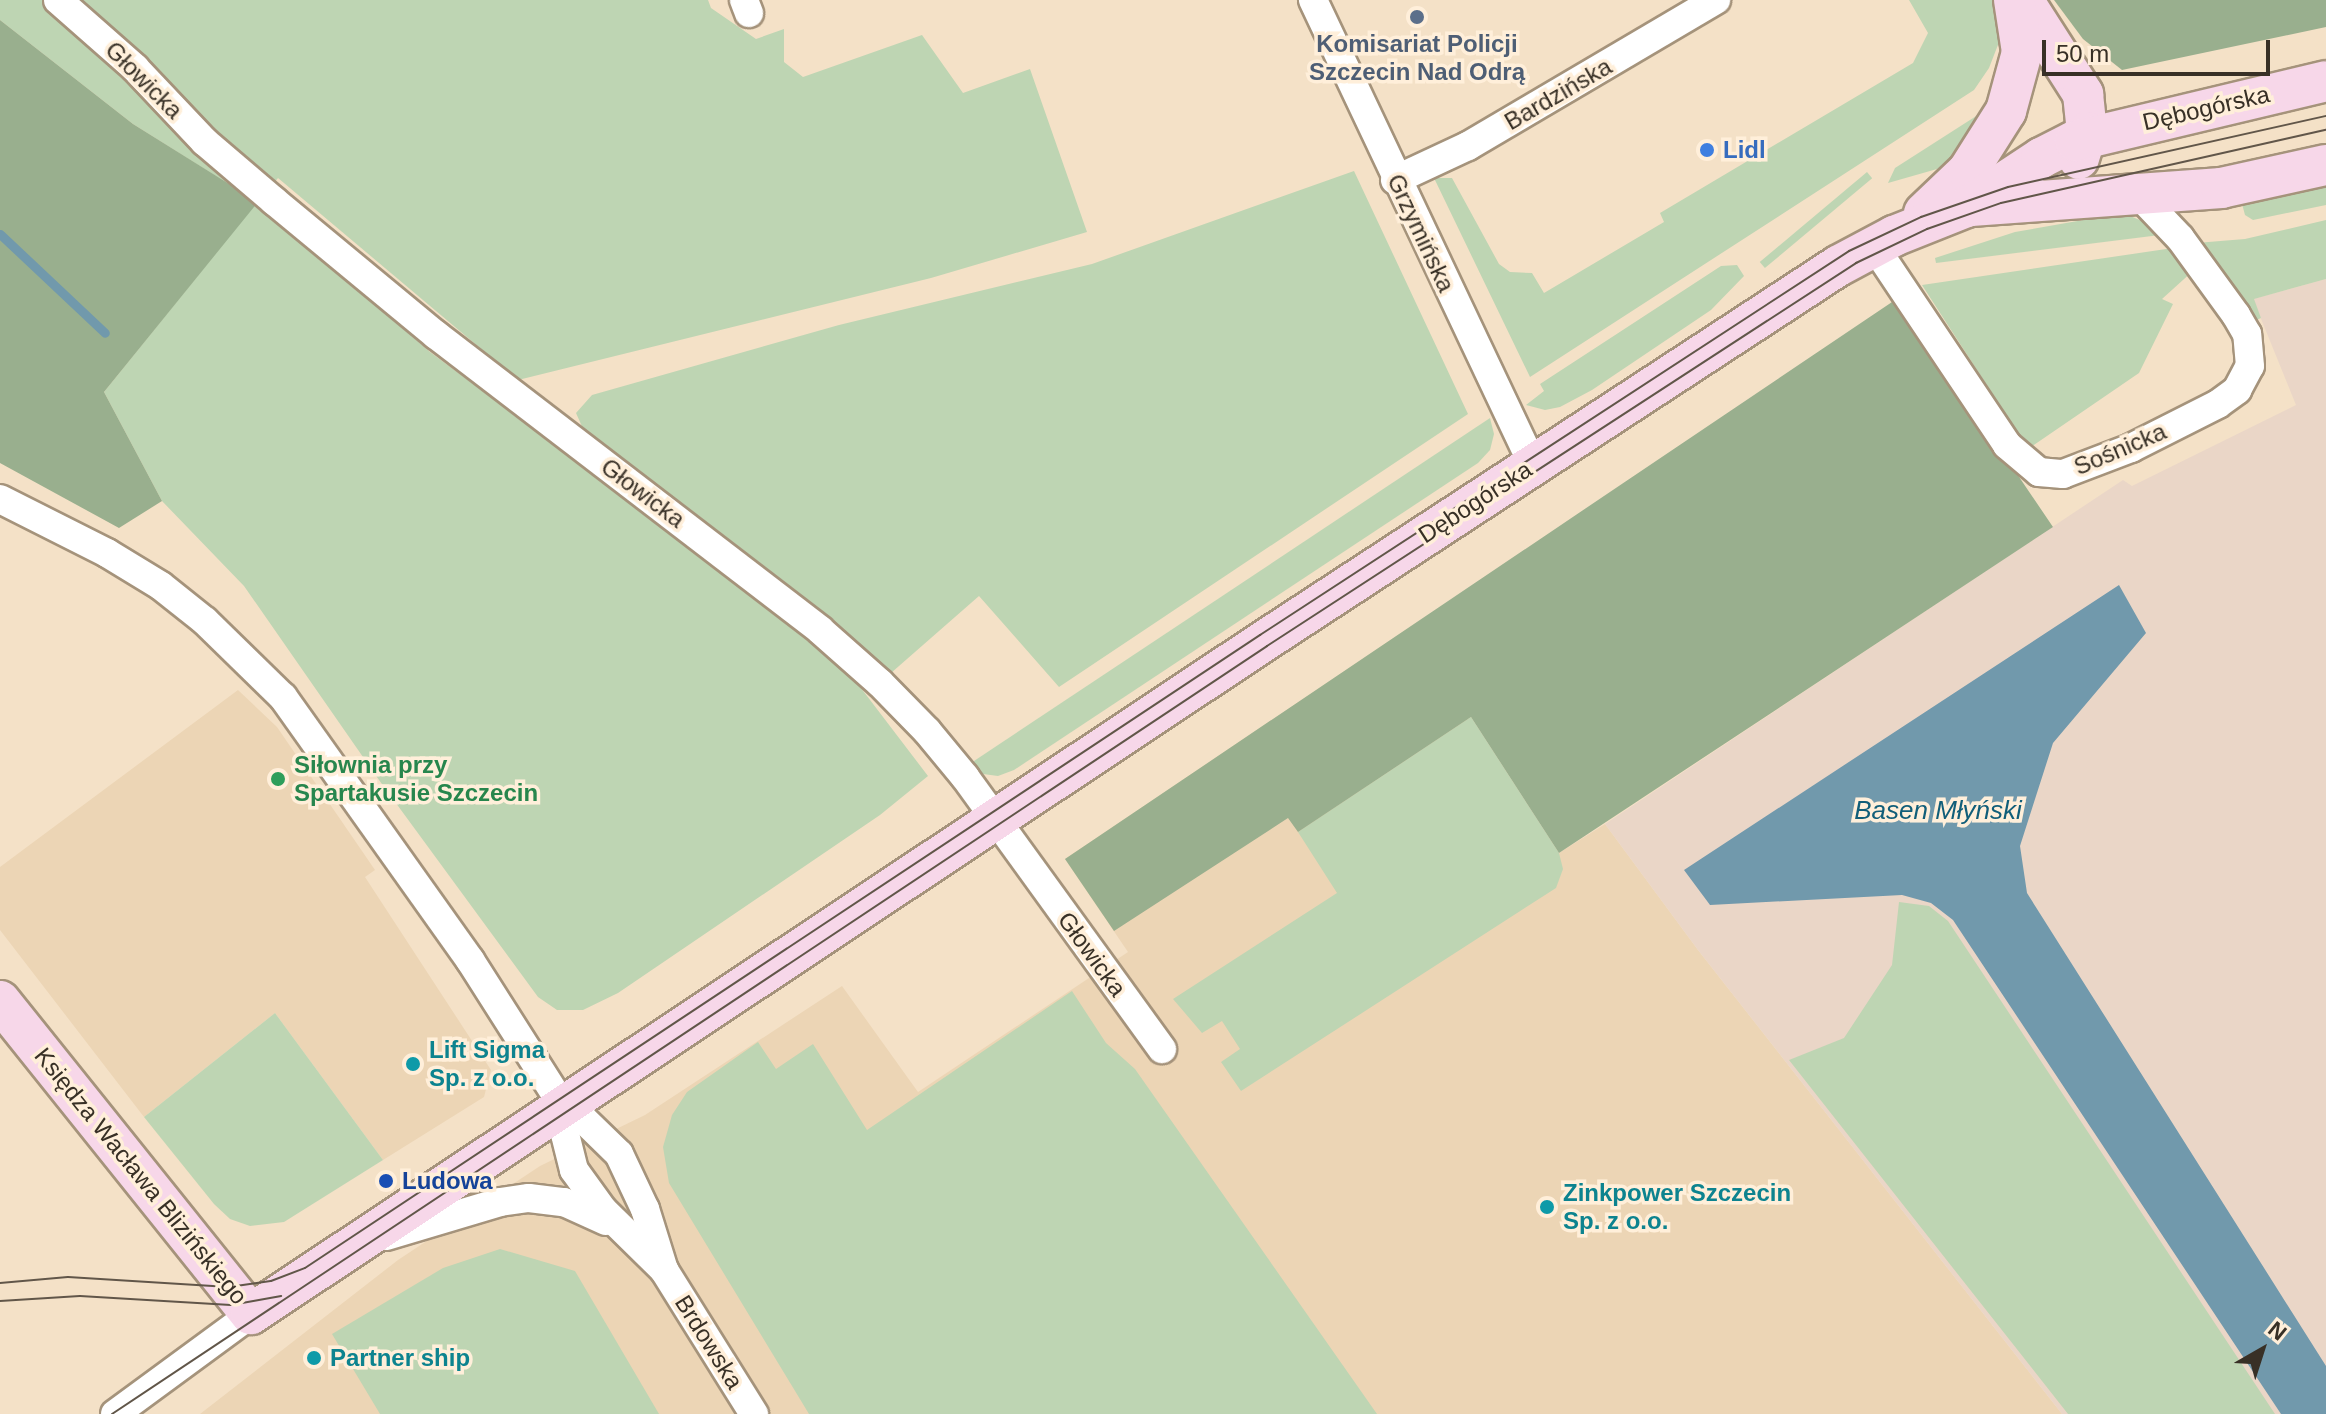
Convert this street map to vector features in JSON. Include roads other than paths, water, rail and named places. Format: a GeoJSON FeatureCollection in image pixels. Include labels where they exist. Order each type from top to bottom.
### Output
{"type":"FeatureCollection","features":[{"type":"Feature","properties":{"kind":"street","name":"Głowicka"},"geometry":{"type":"LineString","coordinates":[[58,0],[135,68],[205,142],[274,201],[436,335],[820,630],[927,731],[1162,1049]]}},
{"type":"Feature","properties":{"kind":"street","name":"Grzymińska"},"geometry":{"type":"LineString","coordinates":[[1313,0],[1395,180],[1533,465]]}},
{"type":"Feature","properties":{"kind":"street","name":"Bardzińska"},"geometry":{"type":"LineString","coordinates":[[1395,180],[1468,146],[1716,0]]}},
{"type":"Feature","properties":{"kind":"street"},"geometry":{"type":"LineString","coordinates":[[2015,0],[2036,49],[2085,140],[2102,165],[2139,195]]}},
{"type":"Feature","properties":{"kind":"street"},"geometry":{"type":"LineString","coordinates":[[1874,246],[1915,220],[1947,193],[1996,131],[2014,91],[2022,52],[2015,0]]}},
{"type":"Feature","properties":{"kind":"street"},"geometry":{"type":"LineString","coordinates":[[2023,0],[2075,79],[2086,102],[2085,140]]}},
{"type":"Feature","properties":{"kind":"street"},"geometry":{"type":"LineString","coordinates":[[2075,79],[2102,100],[2132,113],[2178,115]]}},
{"type":"Feature","properties":{"kind":"street","name":"Dębogórska"},"geometry":{"type":"LineString","coordinates":[[1984,205],[2041,158],[2085,140],[2326,81]]}},
{"type":"Feature","properties":{"kind":"street","name":"Dębogórska"},"geometry":{"type":"LineString","coordinates":[[995,819],[1801,289],[1874,246],[1984,205],[2221,188],[2326,165]]}},
{"type":"Feature","properties":{"kind":"street","name":"Sośnicka"},"geometry":{"type":"LineString","coordinates":[[1874,246],[2007,445],[2039,472],[2063,474],[2131,448],[2218,404],[2237,390],[2250,366],[2247,334],[2236,315],[2180,238],[2139,195]]}},
{"type":"Feature","properties":{"kind":"street"},"geometry":{"type":"LineString","coordinates":[[0,499],[95,547],[161,586],[205,621],[283,697],[470,960],[563,1106]]}},
{"type":"Feature","properties":{"kind":"street"},"geometry":{"type":"LineString","coordinates":[[115,1414],[251,1314],[995,819]]}},
{"type":"Feature","properties":{"kind":"street","name":"Księdza Wacława Blizińskiego"},"geometry":{"type":"LineString","coordinates":[[0,1001],[251,1314]]}},
{"type":"Feature","properties":{"kind":"street","name":"Brdowska"},"geometry":{"type":"LineString","coordinates":[[563,1106],[565,1134],[574,1170],[591,1195],[664,1270]]}},
{"type":"Feature","properties":{"kind":"street","name":"Brdowska"},"geometry":{"type":"LineString","coordinates":[[563,1106],[590,1125],[619,1154],[637,1188],[664,1270],[754,1414]]}},
{"type":"Feature","properties":{"kind":"street","name":"Brdowska"},"geometry":{"type":"LineString","coordinates":[[348,1250],[477,1208],[529,1198],[564,1202],[587,1210],[631,1239]]}},
{"type":"Feature","properties":{"kind":"water","name":"Basen Młyński"},"geometry":{"type":"Polygon","coordinates":[[[2119,585],[2146,633],[2053,743],[2020,846],[2027,893],[2326,1366],[2326,1414],[2281,1414],[1953,920],[1931,903],[1902,895],[1710,905],[1684,870],[2119,585]]]}},
{"type":"Feature","properties":{"kind":"waterway"},"geometry":{"type":"LineString","coordinates":[[0,234],[105,333]]}},
{"type":"Feature","properties":{"kind":"tram line"},"geometry":{"type":"LineString","coordinates":[[0,1283],[68,1277],[229,1287],[271,1281],[305,1268],[1260,635],[1849,251],[1921,217],[2008,187],[2326,116]]}},
{"type":"Feature","properties":{"kind":"tram line"},"geometry":{"type":"LineString","coordinates":[[112,1414],[1267,646],[1856,263],[1927,229],[2001,203],[2326,130]]}},
{"type":"Feature","properties":{"kind":"tram line"},"geometry":{"type":"LineString","coordinates":[[0,1301],[80,1296],[231,1305],[281,1296]]}},
{"type":"Feature","properties":{"kind":"place","name":"Komisariat Policji Szczecin Nad Odrą"},"geometry":{"type":"Point","coordinates":[1417,17]}},
{"type":"Feature","properties":{"kind":"place","name":"Lidl"},"geometry":{"type":"Point","coordinates":[1707,150]}},
{"type":"Feature","properties":{"kind":"place","name":"Siłownia przy Spartakusie Szczecin"},"geometry":{"type":"Point","coordinates":[278,779]}},
{"type":"Feature","properties":{"kind":"place","name":"Lift Sigma Sp. z o.o."},"geometry":{"type":"Point","coordinates":[413,1064]}},
{"type":"Feature","properties":{"kind":"place","name":"Ludowa"},"geometry":{"type":"Point","coordinates":[386,1181]}},
{"type":"Feature","properties":{"kind":"place","name":"Zinkpower Szczecin Sp. z o.o."},"geometry":{"type":"Point","coordinates":[1547,1207]}},
{"type":"Feature","properties":{"kind":"place","name":"Partner ship"},"geometry":{"type":"Point","coordinates":[314,1358]}}]}
